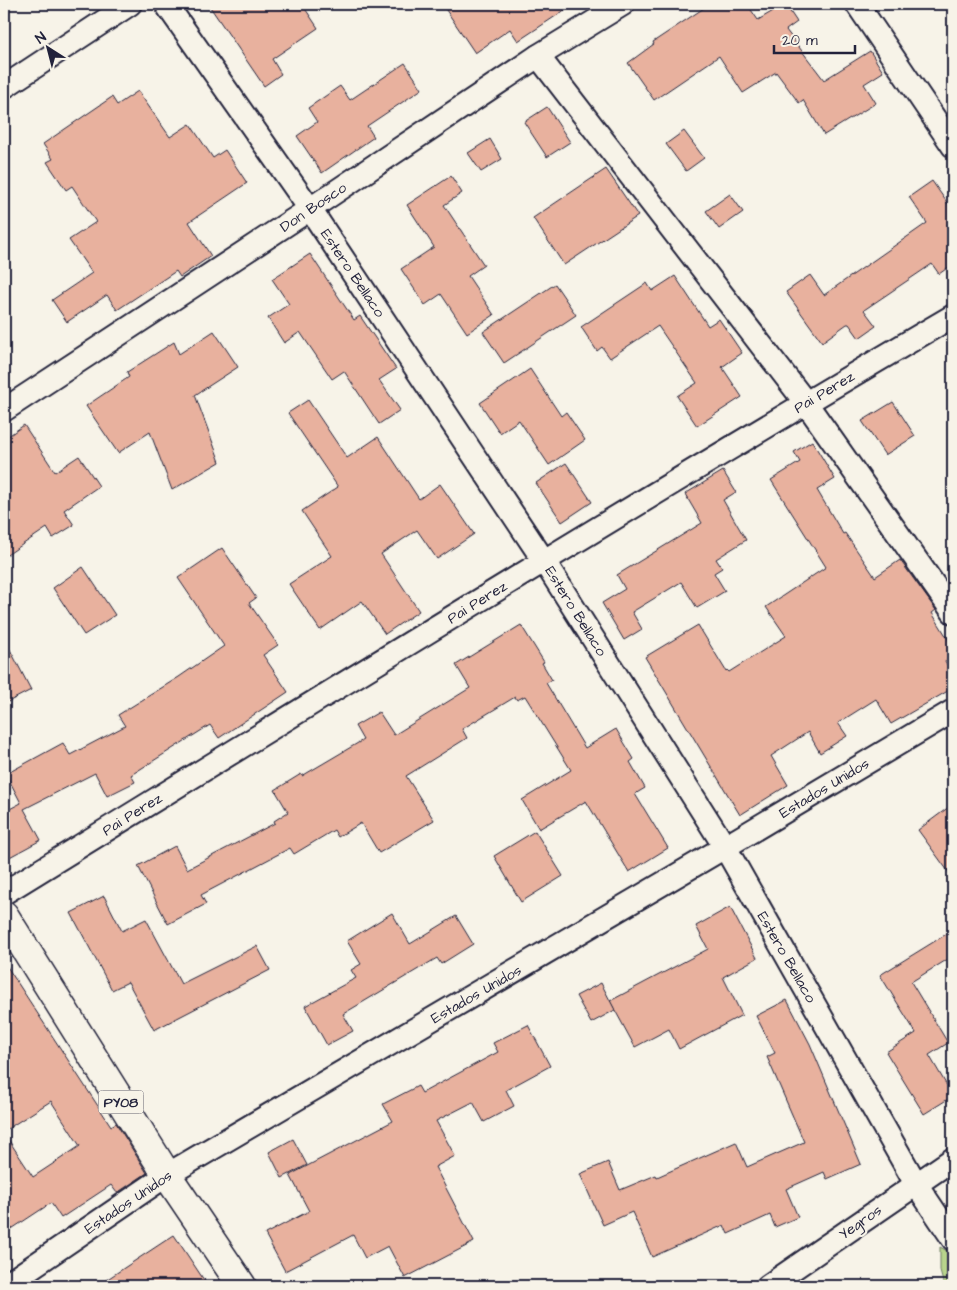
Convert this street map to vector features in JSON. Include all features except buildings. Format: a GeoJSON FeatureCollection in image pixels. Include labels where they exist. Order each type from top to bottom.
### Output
{"type":"FeatureCollection","features":[{"type":"Feature","properties":{"kind":"highway","name":"PY08"},"geometry":{"type":"LineString","coordinates":[[4,915],[167,1175],[242,1286]]}},
{"type":"Feature","properties":{"kind":"street"},"geometry":{"type":"LineString","coordinates":[[4,87],[130,4]]}},
{"type":"Feature","properties":{"kind":"street","name":"Estero Bellaco"},"geometry":{"type":"LineString","coordinates":[[166,4],[310,209],[544,561],[725,847],[916,1184],[953,1239]]}},
{"type":"Feature","properties":{"kind":"street","name":"Don Bosco"},"geometry":{"type":"LineString","coordinates":[[4,410],[310,209],[538,56],[623,4]]}},
{"type":"Feature","properties":{"kind":"street"},"geometry":{"type":"LineString","coordinates":[[857,4],[953,146]]}},
{"type":"Feature","properties":{"kind":"street"},"geometry":{"type":"LineString","coordinates":[[538,56],[806,403],[953,612]]}},
{"type":"Feature","properties":{"kind":"street","name":"Pai Perez"},"geometry":{"type":"LineString","coordinates":[[4,893],[544,561],[953,316]]}},
{"type":"Feature","properties":{"kind":"street","name":"Estados Unidos"},"geometry":{"type":"LineString","coordinates":[[4,1286],[167,1175],[953,711]]}},
{"type":"Feature","properties":{"kind":"street","name":"Yegros"},"geometry":{"type":"LineString","coordinates":[[768,1286],[953,1159]]}},
{"type":"Feature","properties":{"kind":"green space"},"geometry":{"type":"Polygon","coordinates":[[[940,1247],[953,1254],[953,1286],[944,1286],[940,1271],[940,1247]]]}}]}
